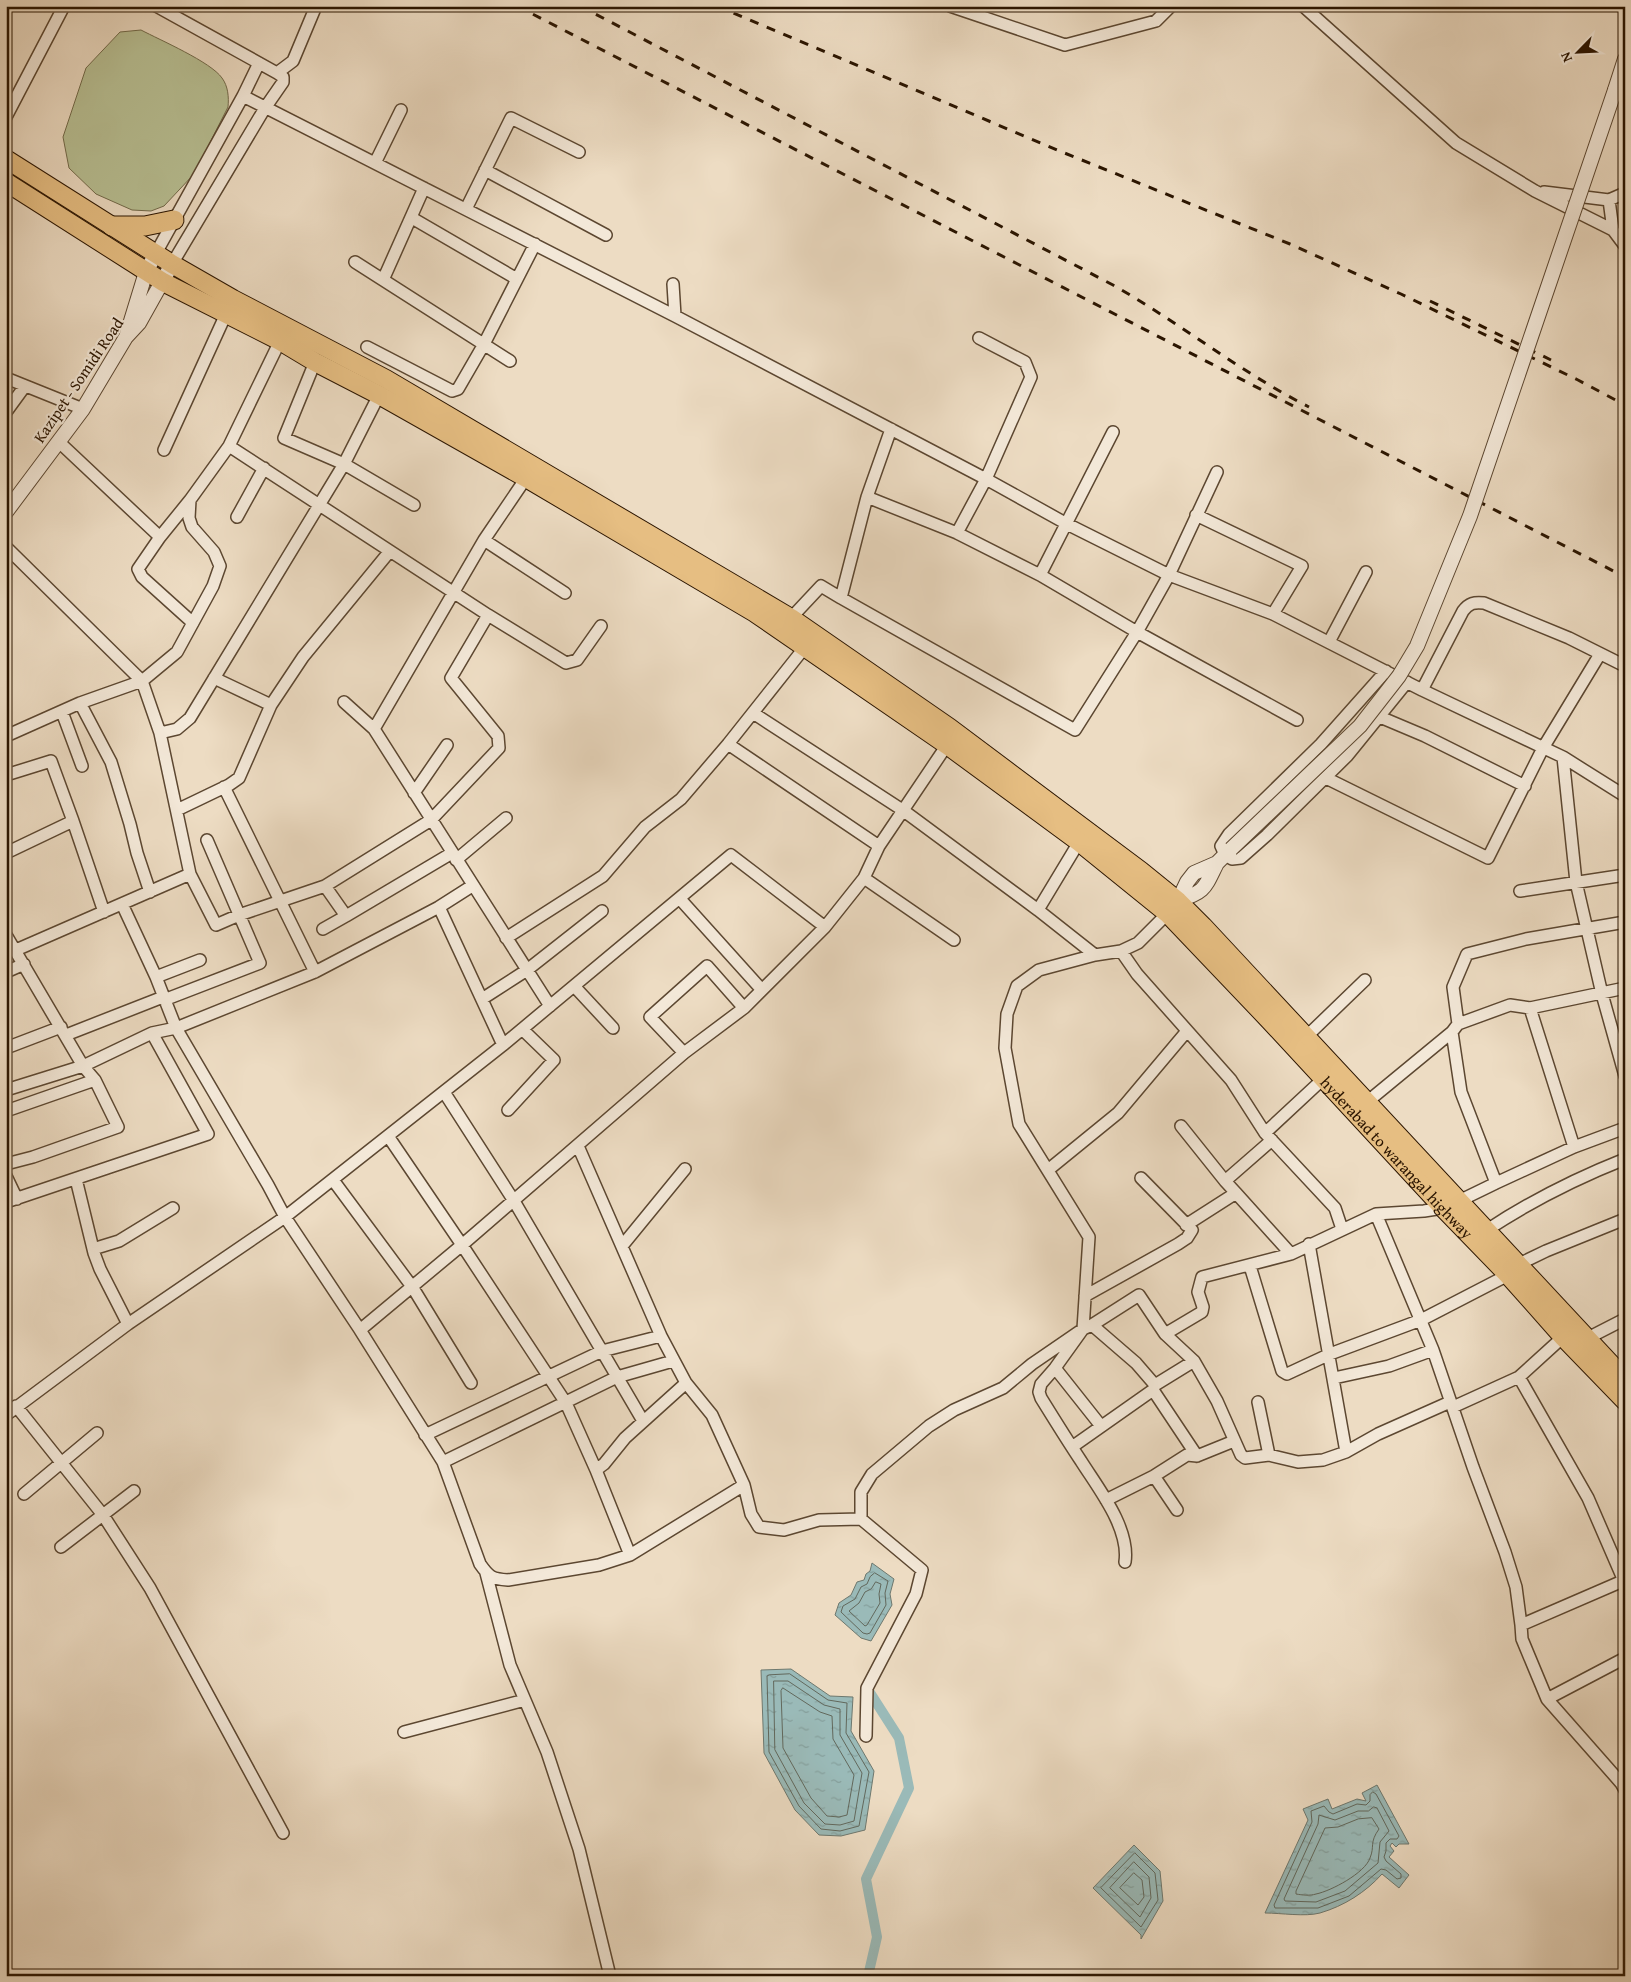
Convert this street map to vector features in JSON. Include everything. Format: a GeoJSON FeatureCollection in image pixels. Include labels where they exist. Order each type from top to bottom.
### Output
{"type":"FeatureCollection","features":[{"type":"Feature","properties":{"kind":"highway"},"geometry":{"type":"LineString","coordinates":[[112,226],[144,226],[174,220]]}},
{"type":"Feature","properties":{"kind":"main road"},"geometry":{"type":"LineString","coordinates":[[6,159],[172,264],[386,379],[791,618],[950,728],[1173,908],[1306,1037],[1487,1230],[1513,1270],[1625,1379]]}},
{"type":"Feature","properties":{"kind":"main road"},"geometry":{"type":"LineString","coordinates":[[6,182],[163,282],[280,341],[379,395],[526,478],[755,613],[947,745],[1173,908]]}},
{"type":"Feature","properties":{"kind":"main road","name":"hyderabad to warangal highway"},"geometry":{"type":"LineString","coordinates":[[1173,908],[1323,1079],[1443,1208],[1513,1270],[1563,1337],[1625,1401]]}},
{"type":"Feature","properties":{"kind":"street"},"geometry":{"type":"LineString","coordinates":[[6,117],[64,6]]}},
{"type":"Feature","properties":{"kind":"street"},"geometry":{"type":"LineString","coordinates":[[156,6],[283,77],[283,82],[265,108],[172,264]]}},
{"type":"Feature","properties":{"kind":"street"},"geometry":{"type":"LineString","coordinates":[[278,73],[293,61],[316,6]]}},
{"type":"Feature","properties":{"kind":"street"},"geometry":{"type":"LineString","coordinates":[[950,6],[1065,45],[1156,21],[1171,6]]}},
{"type":"Feature","properties":{"kind":"street"},"geometry":{"type":"LineString","coordinates":[[1303,6],[1456,143],[1535,191],[1613,230],[1625,246]]}},
{"type":"Feature","properties":{"kind":"street"},"geometry":{"type":"LineString","coordinates":[[1125,1562],[1125,1543],[1119,1525],[1106,1500],[1039,1392],[1041,1384],[1088,1327],[1085,1296],[1089,1237],[1019,1124],[1005,1048],[1007,1014],[1017,986],[1039,970],[1095,955],[1121,951],[1138,943],[1173,908],[1194,873],[1224,856],[1360,726],[1398,676],[1417,646],[1470,516],[1625,60]]}},
{"type":"Feature","properties":{"kind":"street"},"geometry":{"type":"LineString","coordinates":[[126,338],[129,322],[146,272],[243,96],[259,63]]}},
{"type":"Feature","properties":{"kind":"street"},"geometry":{"type":"LineString","coordinates":[[243,96],[676,316],[986,478],[1067,524],[1169,575],[1273,614],[1422,690],[1563,757],[1625,796]]}},
{"type":"Feature","properties":{"kind":"street"},"geometry":{"type":"LineString","coordinates":[[375,163],[401,110]]}},
{"type":"Feature","properties":{"kind":"street"},"geometry":{"type":"LineString","coordinates":[[466,209],[511,118],[579,152]]}},
{"type":"Feature","properties":{"kind":"street"},"geometry":{"type":"LineString","coordinates":[[485,170],[606,235]]}},
{"type":"Feature","properties":{"kind":"street"},"geometry":{"type":"LineString","coordinates":[[383,280],[424,188]]}},
{"type":"Feature","properties":{"kind":"street"},"geometry":{"type":"LineString","coordinates":[[1535,191],[1609,200],[1625,193]]}},
{"type":"Feature","properties":{"kind":"street"},"geometry":{"type":"LineString","coordinates":[[1609,200],[1613,230]]}},
{"type":"Feature","properties":{"kind":"street"},"geometry":{"type":"LineString","coordinates":[[412,218],[517,279]]}},
{"type":"Feature","properties":{"kind":"street"},"geometry":{"type":"LineString","coordinates":[[367,347],[456,391],[461,386],[484,344],[535,244]]}},
{"type":"Feature","properties":{"kind":"street"},"geometry":{"type":"LineString","coordinates":[[355,262],[510,361]]}},
{"type":"Feature","properties":{"kind":"street","name":"Kazipet - Somidi Road"},"geometry":{"type":"LineString","coordinates":[[6,512],[83,409],[126,338],[139,323],[172,264]]}},
{"type":"Feature","properties":{"kind":"street"},"geometry":{"type":"LineString","coordinates":[[673,284],[676,316]]}},
{"type":"Feature","properties":{"kind":"street"},"geometry":{"type":"LineString","coordinates":[[164,450],[226,314]]}},
{"type":"Feature","properties":{"kind":"street"},"geometry":{"type":"LineString","coordinates":[[957,533],[986,478],[1030,377],[1025,362],[979,338]]}},
{"type":"Feature","properties":{"kind":"street"},"geometry":{"type":"LineString","coordinates":[[193,623],[139,572],[140,565],[229,446],[280,341]]}},
{"type":"Feature","properties":{"kind":"street"},"geometry":{"type":"LineString","coordinates":[[316,362],[284,438],[344,464],[414,505]]}},
{"type":"Feature","properties":{"kind":"street"},"geometry":{"type":"LineString","coordinates":[[6,378],[83,409]]}},
{"type":"Feature","properties":{"kind":"street"},"geometry":{"type":"LineString","coordinates":[[6,412],[25,386]]}},
{"type":"Feature","properties":{"kind":"street"},"geometry":{"type":"LineString","coordinates":[[160,733],[177,728],[190,718],[344,464],[379,395]]}},
{"type":"Feature","properties":{"kind":"street"},"geometry":{"type":"LineString","coordinates":[[841,598],[867,497],[891,429]]}},
{"type":"Feature","properties":{"kind":"street"},"geometry":{"type":"LineString","coordinates":[[1040,575],[1114,432]]}},
{"type":"Feature","properties":{"kind":"street"},"geometry":{"type":"LineString","coordinates":[[59,442],[160,537]]}},
{"type":"Feature","properties":{"kind":"street"},"geometry":{"type":"LineString","coordinates":[[229,446],[488,615],[566,663],[577,660],[602,626]]}},
{"type":"Feature","properties":{"kind":"street"},"geometry":{"type":"LineString","coordinates":[[238,517],[264,468]]}},
{"type":"Feature","properties":{"kind":"street"},"geometry":{"type":"LineString","coordinates":[[791,618],[821,586],[1075,730],[1137,632],[1169,575],[1217,472]]}},
{"type":"Feature","properties":{"kind":"street"},"geometry":{"type":"LineString","coordinates":[[374,729],[484,540],[526,478]]}},
{"type":"Feature","properties":{"kind":"street"},"geometry":{"type":"LineString","coordinates":[[867,497],[957,533],[1040,575],[1137,632],[1297,720]]}},
{"type":"Feature","properties":{"kind":"street"},"geometry":{"type":"LineString","coordinates":[[6,736],[80,703],[142,681],[177,652],[213,586],[220,566],[214,552],[192,527],[189,518],[190,500]]}},
{"type":"Feature","properties":{"kind":"street"},"geometry":{"type":"LineString","coordinates":[[1196,515],[1302,566],[1273,614]]}},
{"type":"Feature","properties":{"kind":"street"},"geometry":{"type":"LineString","coordinates":[[484,540],[565,593]]}},
{"type":"Feature","properties":{"kind":"street"},"geometry":{"type":"LineString","coordinates":[[6,548],[142,681],[160,733],[190,874],[216,926],[239,915],[325,886],[431,820],[499,748],[498,736],[451,678],[488,615]]}},
{"type":"Feature","properties":{"kind":"street"},"geometry":{"type":"LineString","coordinates":[[177,810],[239,778],[270,705],[303,657],[390,551]]}},
{"type":"Feature","properties":{"kind":"street"},"geometry":{"type":"LineString","coordinates":[[1329,642],[1366,572]]}},
{"type":"Feature","properties":{"kind":"street"},"geometry":{"type":"LineString","coordinates":[[1422,690],[1463,611],[1474,602],[1484,603],[1569,638],[1625,666]]}},
{"type":"Feature","properties":{"kind":"street"},"geometry":{"type":"LineString","coordinates":[[506,938],[603,876],[645,827],[681,799],[728,744],[805,647]]}},
{"type":"Feature","properties":{"kind":"street"},"geometry":{"type":"LineString","coordinates":[[1326,778],[1488,858],[1526,786],[1543,748],[1600,654]]}},
{"type":"Feature","properties":{"kind":"street"},"geometry":{"type":"LineString","coordinates":[[1224,856],[1221,846],[1229,834],[1321,744],[1386,671]]}},
{"type":"Feature","properties":{"kind":"street"},"geometry":{"type":"LineString","coordinates":[[214,678],[270,705]]}},
{"type":"Feature","properties":{"kind":"street"},"geometry":{"type":"LineString","coordinates":[[1224,856],[1232,859],[1241,858],[1268,835],[1347,756],[1407,682]]}},
{"type":"Feature","properties":{"kind":"street"},"geometry":{"type":"LineString","coordinates":[[344,702],[374,729],[550,1006]]}},
{"type":"Feature","properties":{"kind":"street"},"geometry":{"type":"LineString","coordinates":[[80,703],[111,762],[137,854],[150,892]]}},
{"type":"Feature","properties":{"kind":"street"},"geometry":{"type":"LineString","coordinates":[[62,712],[82,766]]}},
{"type":"Feature","properties":{"kind":"street"},"geometry":{"type":"LineString","coordinates":[[753,713],[904,811],[1038,910],[1095,955]]}},
{"type":"Feature","properties":{"kind":"street"},"geometry":{"type":"LineString","coordinates":[[1380,717],[1424,736],[1526,786]]}},
{"type":"Feature","properties":{"kind":"street"},"geometry":{"type":"LineString","coordinates":[[728,744],[880,846]]}},
{"type":"Feature","properties":{"kind":"street"},"geometry":{"type":"LineString","coordinates":[[414,792],[447,745]]}},
{"type":"Feature","properties":{"kind":"street"},"geometry":{"type":"LineString","coordinates":[[360,1330],[514,1201],[684,1053],[744,1008],[825,927],[864,878],[880,846],[947,745]]}},
{"type":"Feature","properties":{"kind":"street"},"geometry":{"type":"LineString","coordinates":[[1563,757],[1576,882],[1602,994],[1625,1076]]}},
{"type":"Feature","properties":{"kind":"street"},"geometry":{"type":"LineString","coordinates":[[6,775],[51,761],[104,912]]}},
{"type":"Feature","properties":{"kind":"street"},"geometry":{"type":"LineString","coordinates":[[224,787],[315,972]]}},
{"type":"Feature","properties":{"kind":"street"},"geometry":{"type":"LineString","coordinates":[[323,929],[454,856],[506,818]]}},
{"type":"Feature","properties":{"kind":"street"},"geometry":{"type":"LineString","coordinates":[[6,853],[73,821]]}},
{"type":"Feature","properties":{"kind":"street"},"geometry":{"type":"LineString","coordinates":[[6,1048],[163,998],[260,963],[207,840]]}},
{"type":"Feature","properties":{"kind":"street"},"geometry":{"type":"LineString","coordinates":[[1038,910],[1079,842]]}},
{"type":"Feature","properties":{"kind":"street"},"geometry":{"type":"LineString","coordinates":[[6,1415],[128,1324],[285,1217],[333,1180],[503,1045],[731,855],[825,927]]}},
{"type":"Feature","properties":{"kind":"street"},"geometry":{"type":"LineString","coordinates":[[16,950],[190,874]]}},
{"type":"Feature","properties":{"kind":"street"},"geometry":{"type":"LineString","coordinates":[[1520,891],[1625,875]]}},
{"type":"Feature","properties":{"kind":"street"},"geometry":{"type":"LineString","coordinates":[[864,878],[954,940]]}},
{"type":"Feature","properties":{"kind":"street"},"geometry":{"type":"LineString","coordinates":[[325,886],[346,916]]}},
{"type":"Feature","properties":{"kind":"street"},"geometry":{"type":"LineString","coordinates":[[6,1090],[83,1066],[152,1033],[176,1028],[315,972],[438,908],[472,886]]}},
{"type":"Feature","properties":{"kind":"street"},"geometry":{"type":"LineString","coordinates":[[680,899],[762,990]]}},
{"type":"Feature","properties":{"kind":"street"},"geometry":{"type":"LineString","coordinates":[[122,904],[156,977],[176,1028],[285,1217],[360,1330],[443,1462],[480,1564],[486,1573],[510,1665],[547,1752],[579,1849],[610,1976]]}},
{"type":"Feature","properties":{"kind":"street"},"geometry":{"type":"LineString","coordinates":[[438,908],[503,1045]]}},
{"type":"Feature","properties":{"kind":"street"},"geometry":{"type":"LineString","coordinates":[[482,999],[527,970],[602,910]]}},
{"type":"Feature","properties":{"kind":"street"},"geometry":{"type":"LineString","coordinates":[[1496,1183],[1462,1092],[1455,1028],[1453,987],[1467,954],[1526,939],[1625,922]]}},
{"type":"Feature","properties":{"kind":"street"},"geometry":{"type":"LineString","coordinates":[[6,935],[83,1066],[95,1080],[118,1127],[33,1157],[6,1164]]}},
{"type":"Feature","properties":{"kind":"street"},"geometry":{"type":"LineString","coordinates":[[1121,951],[1136,974],[1231,1080],[1268,1137],[1335,1208],[1342,1229]]}},
{"type":"Feature","properties":{"kind":"street"},"geometry":{"type":"LineString","coordinates":[[156,977],[200,960]]}},
{"type":"Feature","properties":{"kind":"street"},"geometry":{"type":"LineString","coordinates":[[6,972],[24,964]]}},
{"type":"Feature","properties":{"kind":"street"},"geometry":{"type":"LineString","coordinates":[[684,1053],[650,1017],[707,966],[744,1008]]}},
{"type":"Feature","properties":{"kind":"street"},"geometry":{"type":"LineString","coordinates":[[1306,1037],[1365,980]]}},
{"type":"Feature","properties":{"kind":"street"},"geometry":{"type":"LineString","coordinates":[[574,986],[613,1028]]}},
{"type":"Feature","properties":{"kind":"street"},"geometry":{"type":"LineString","coordinates":[[1367,1102],[1455,1028],[1510,1005],[1530,1008],[1625,988]]}},
{"type":"Feature","properties":{"kind":"street"},"geometry":{"type":"LineString","coordinates":[[1530,1008],[1574,1147]]}},
{"type":"Feature","properties":{"kind":"street"},"geometry":{"type":"LineString","coordinates":[[508,1110],[554,1060],[522,1029]]}},
{"type":"Feature","properties":{"kind":"street"},"geometry":{"type":"LineString","coordinates":[[1048,1170],[1118,1113],[1187,1031]]}},
{"type":"Feature","properties":{"kind":"street"},"geometry":{"type":"LineString","coordinates":[[6,1176],[12,1200],[208,1134],[152,1033]]}},
{"type":"Feature","properties":{"kind":"street"},"geometry":{"type":"LineString","coordinates":[[1224,1181],[1323,1079]]}},
{"type":"Feature","properties":{"kind":"street"},"geometry":{"type":"LineString","coordinates":[[6,1111],[95,1080]]}},
{"type":"Feature","properties":{"kind":"street"},"geometry":{"type":"LineString","coordinates":[[444,1092],[514,1201],[643,1421]]}},
{"type":"Feature","properties":{"kind":"street"},"geometry":{"type":"LineString","coordinates":[[1181,1126],[1224,1181],[1291,1254]]}},
{"type":"Feature","properties":{"kind":"street"},"geometry":{"type":"LineString","coordinates":[[1460,1201],[1574,1147],[1625,1128]]}},
{"type":"Feature","properties":{"kind":"street"},"geometry":{"type":"LineString","coordinates":[[388,1136],[550,1376],[566,1403],[596,1470],[630,1555]]}},
{"type":"Feature","properties":{"kind":"street"},"geometry":{"type":"LineString","coordinates":[[578,1146],[661,1336],[686,1382],[712,1415],[744,1485],[751,1514],[759,1527],[784,1530],[819,1520],[861,1519],[922,1570],[916,1594],[867,1688],[866,1736]]}},
{"type":"Feature","properties":{"kind":"street"},"geometry":{"type":"LineString","coordinates":[[1487,1230],[1523,1206],[1575,1180],[1625,1159]]}},
{"type":"Feature","properties":{"kind":"street"},"geometry":{"type":"LineString","coordinates":[[622,1246],[685,1169]]}},
{"type":"Feature","properties":{"kind":"street"},"geometry":{"type":"LineString","coordinates":[[1085,1296],[1183,1241],[1192,1230],[1141,1178]]}},
{"type":"Feature","properties":{"kind":"street"},"geometry":{"type":"LineString","coordinates":[[76,1179],[100,1270],[128,1324]]}},
{"type":"Feature","properties":{"kind":"street"},"geometry":{"type":"LineString","coordinates":[[333,1180],[412,1288],[471,1383]]}},
{"type":"Feature","properties":{"kind":"street"},"geometry":{"type":"LineString","coordinates":[[1186,1224],[1236,1193]]}},
{"type":"Feature","properties":{"kind":"street"},"geometry":{"type":"LineString","coordinates":[[93,1249],[119,1241],[173,1208]]}},
{"type":"Feature","properties":{"kind":"street"},"geometry":{"type":"LineString","coordinates":[[1166,1334],[1202,1312],[1203,1307],[1198,1292],[1202,1278],[1291,1254],[1376,1214],[1443,1208]]}},
{"type":"Feature","properties":{"kind":"street"},"geometry":{"type":"LineString","coordinates":[[1376,1214],[1433,1350],[1472,1467],[1514,1579],[1522,1639],[1547,1699],[1621,1783],[1625,1790]]}},
{"type":"Feature","properties":{"kind":"street"},"geometry":{"type":"LineString","coordinates":[[1250,1266],[1282,1371],[1290,1374],[1330,1354],[1421,1320],[1546,1251],[1625,1219]]}},
{"type":"Feature","properties":{"kind":"street"},"geometry":{"type":"LineString","coordinates":[[1309,1244],[1346,1452]]}},
{"type":"Feature","properties":{"kind":"street"},"geometry":{"type":"LineString","coordinates":[[861,1519],[861,1492],[872,1474],[929,1426],[954,1410],[1003,1388],[1032,1364],[1139,1295],[1166,1334],[1194,1360],[1217,1401],[1234,1441],[1244,1458],[1269,1455],[1298,1462],[1323,1460],[1346,1452],[1378,1434],[1519,1377],[1563,1337]]}},
{"type":"Feature","properties":{"kind":"street"},"geometry":{"type":"LineString","coordinates":[[1586,1339],[1625,1319]]}},
{"type":"Feature","properties":{"kind":"street"},"geometry":{"type":"LineString","coordinates":[[1088,1327],[1136,1363],[1154,1387],[1197,1456]]}},
{"type":"Feature","properties":{"kind":"street"},"geometry":{"type":"LineString","coordinates":[[425,1436],[602,1351],[661,1336]]}},
{"type":"Feature","properties":{"kind":"street"},"geometry":{"type":"LineString","coordinates":[[1334,1378],[1389,1366],[1433,1350]]}},
{"type":"Feature","properties":{"kind":"street"},"geometry":{"type":"LineString","coordinates":[[1072,1448],[1154,1387],[1194,1360]]}},
{"type":"Feature","properties":{"kind":"street"},"geometry":{"type":"LineString","coordinates":[[443,1462],[618,1377],[673,1361]]}},
{"type":"Feature","properties":{"kind":"street"},"geometry":{"type":"LineString","coordinates":[[1055,1368],[1101,1426]]}},
{"type":"Feature","properties":{"kind":"street"},"geometry":{"type":"LineString","coordinates":[[1519,1377],[1588,1498],[1624,1580],[1521,1625]]}},
{"type":"Feature","properties":{"kind":"street"},"geometry":{"type":"LineString","coordinates":[[596,1470],[604,1464],[625,1438],[686,1382]]}},
{"type":"Feature","properties":{"kind":"street"},"geometry":{"type":"LineString","coordinates":[[1258,1402],[1269,1455]]}},
{"type":"Feature","properties":{"kind":"street"},"geometry":{"type":"LineString","coordinates":[[16,1406],[104,1515],[150,1588],[283,1833]]}},
{"type":"Feature","properties":{"kind":"street"},"geometry":{"type":"LineString","coordinates":[[24,1494],[97,1433]]}},
{"type":"Feature","properties":{"kind":"street"},"geometry":{"type":"LineString","coordinates":[[1106,1500],[1154,1476],[1188,1455],[1197,1456],[1234,1441]]}},
{"type":"Feature","properties":{"kind":"street"},"geometry":{"type":"LineString","coordinates":[[1154,1476],[1177,1510]]}},
{"type":"Feature","properties":{"kind":"street"},"geometry":{"type":"LineString","coordinates":[[486,1573],[494,1579],[508,1580],[599,1565],[630,1555],[744,1485]]}},
{"type":"Feature","properties":{"kind":"street"},"geometry":{"type":"LineString","coordinates":[[61,1547],[134,1491]]}},
{"type":"Feature","properties":{"kind":"street"},"geometry":{"type":"LineString","coordinates":[[1547,1699],[1625,1658]]}},
{"type":"Feature","properties":{"kind":"street"},"geometry":{"type":"LineString","coordinates":[[404,1732],[525,1700]]}},
{"type":"Feature","properties":{"kind":"green space"},"geometry":{"type":"Polygon","coordinates":[[[141,30],[207,65],[222,78],[226,84],[228,96],[228,107],[194,174],[164,206],[151,211],[132,210],[96,194],[69,168],[63,137],[86,68],[120,32],[141,30]]]}},
{"type":"Feature","properties":{"kind":"water"},"geometry":{"type":"Polygon","coordinates":[[[872,1563],[894,1579],[890,1594],[892,1605],[871,1641],[861,1638],[835,1615],[839,1603],[851,1595],[857,1582],[864,1580],[866,1574],[870,1571],[872,1563]]]}},
{"type":"Feature","properties":{"kind":"water"},"geometry":{"type":"Polygon","coordinates":[[[791,1669],[830,1696],[853,1697],[851,1731],[874,1771],[865,1830],[841,1836],[819,1835],[795,1810],[764,1753],[761,1670],[791,1669]]]}},
{"type":"Feature","properties":{"kind":"water"},"geometry":{"type":"Polygon","coordinates":[[[1377,1785],[1409,1844],[1399,1844],[1396,1847],[1392,1843],[1390,1846],[1394,1851],[1389,1857],[1409,1875],[1399,1888],[1382,1874],[1354,1898],[1320,1913],[1307,1915],[1265,1913],[1308,1820],[1303,1809],[1328,1799],[1332,1809],[1357,1799],[1366,1801],[1362,1793],[1377,1785]]]}},
{"type":"Feature","properties":{"kind":"water"},"geometry":{"type":"Polygon","coordinates":[[[1134,1845],[1160,1871],[1163,1901],[1141,1939],[1141,1935],[1093,1888],[1134,1845]]]}},
{"type":"Feature","properties":{"kind":"waterway"},"geometry":{"type":"LineString","coordinates":[[867,1688],[899,1738],[909,1788],[866,1879],[877,1937],[868,1976]]}},
{"type":"Feature","properties":{"kind":"railway"},"geometry":{"type":"LineString","coordinates":[[517,6],[1625,577]]}},
{"type":"Feature","properties":{"kind":"railway"},"geometry":{"type":"LineString","coordinates":[[580,6],[1113,285],[1259,379],[1309,407]]}},
{"type":"Feature","properties":{"kind":"railway"},"geometry":{"type":"LineString","coordinates":[[717,6],[1062,152],[1290,244],[1401,294],[1578,380],[1625,405]]}},
{"type":"Feature","properties":{"kind":"railway"},"geometry":{"type":"LineString","coordinates":[[1430,301],[1551,360]]}}]}
